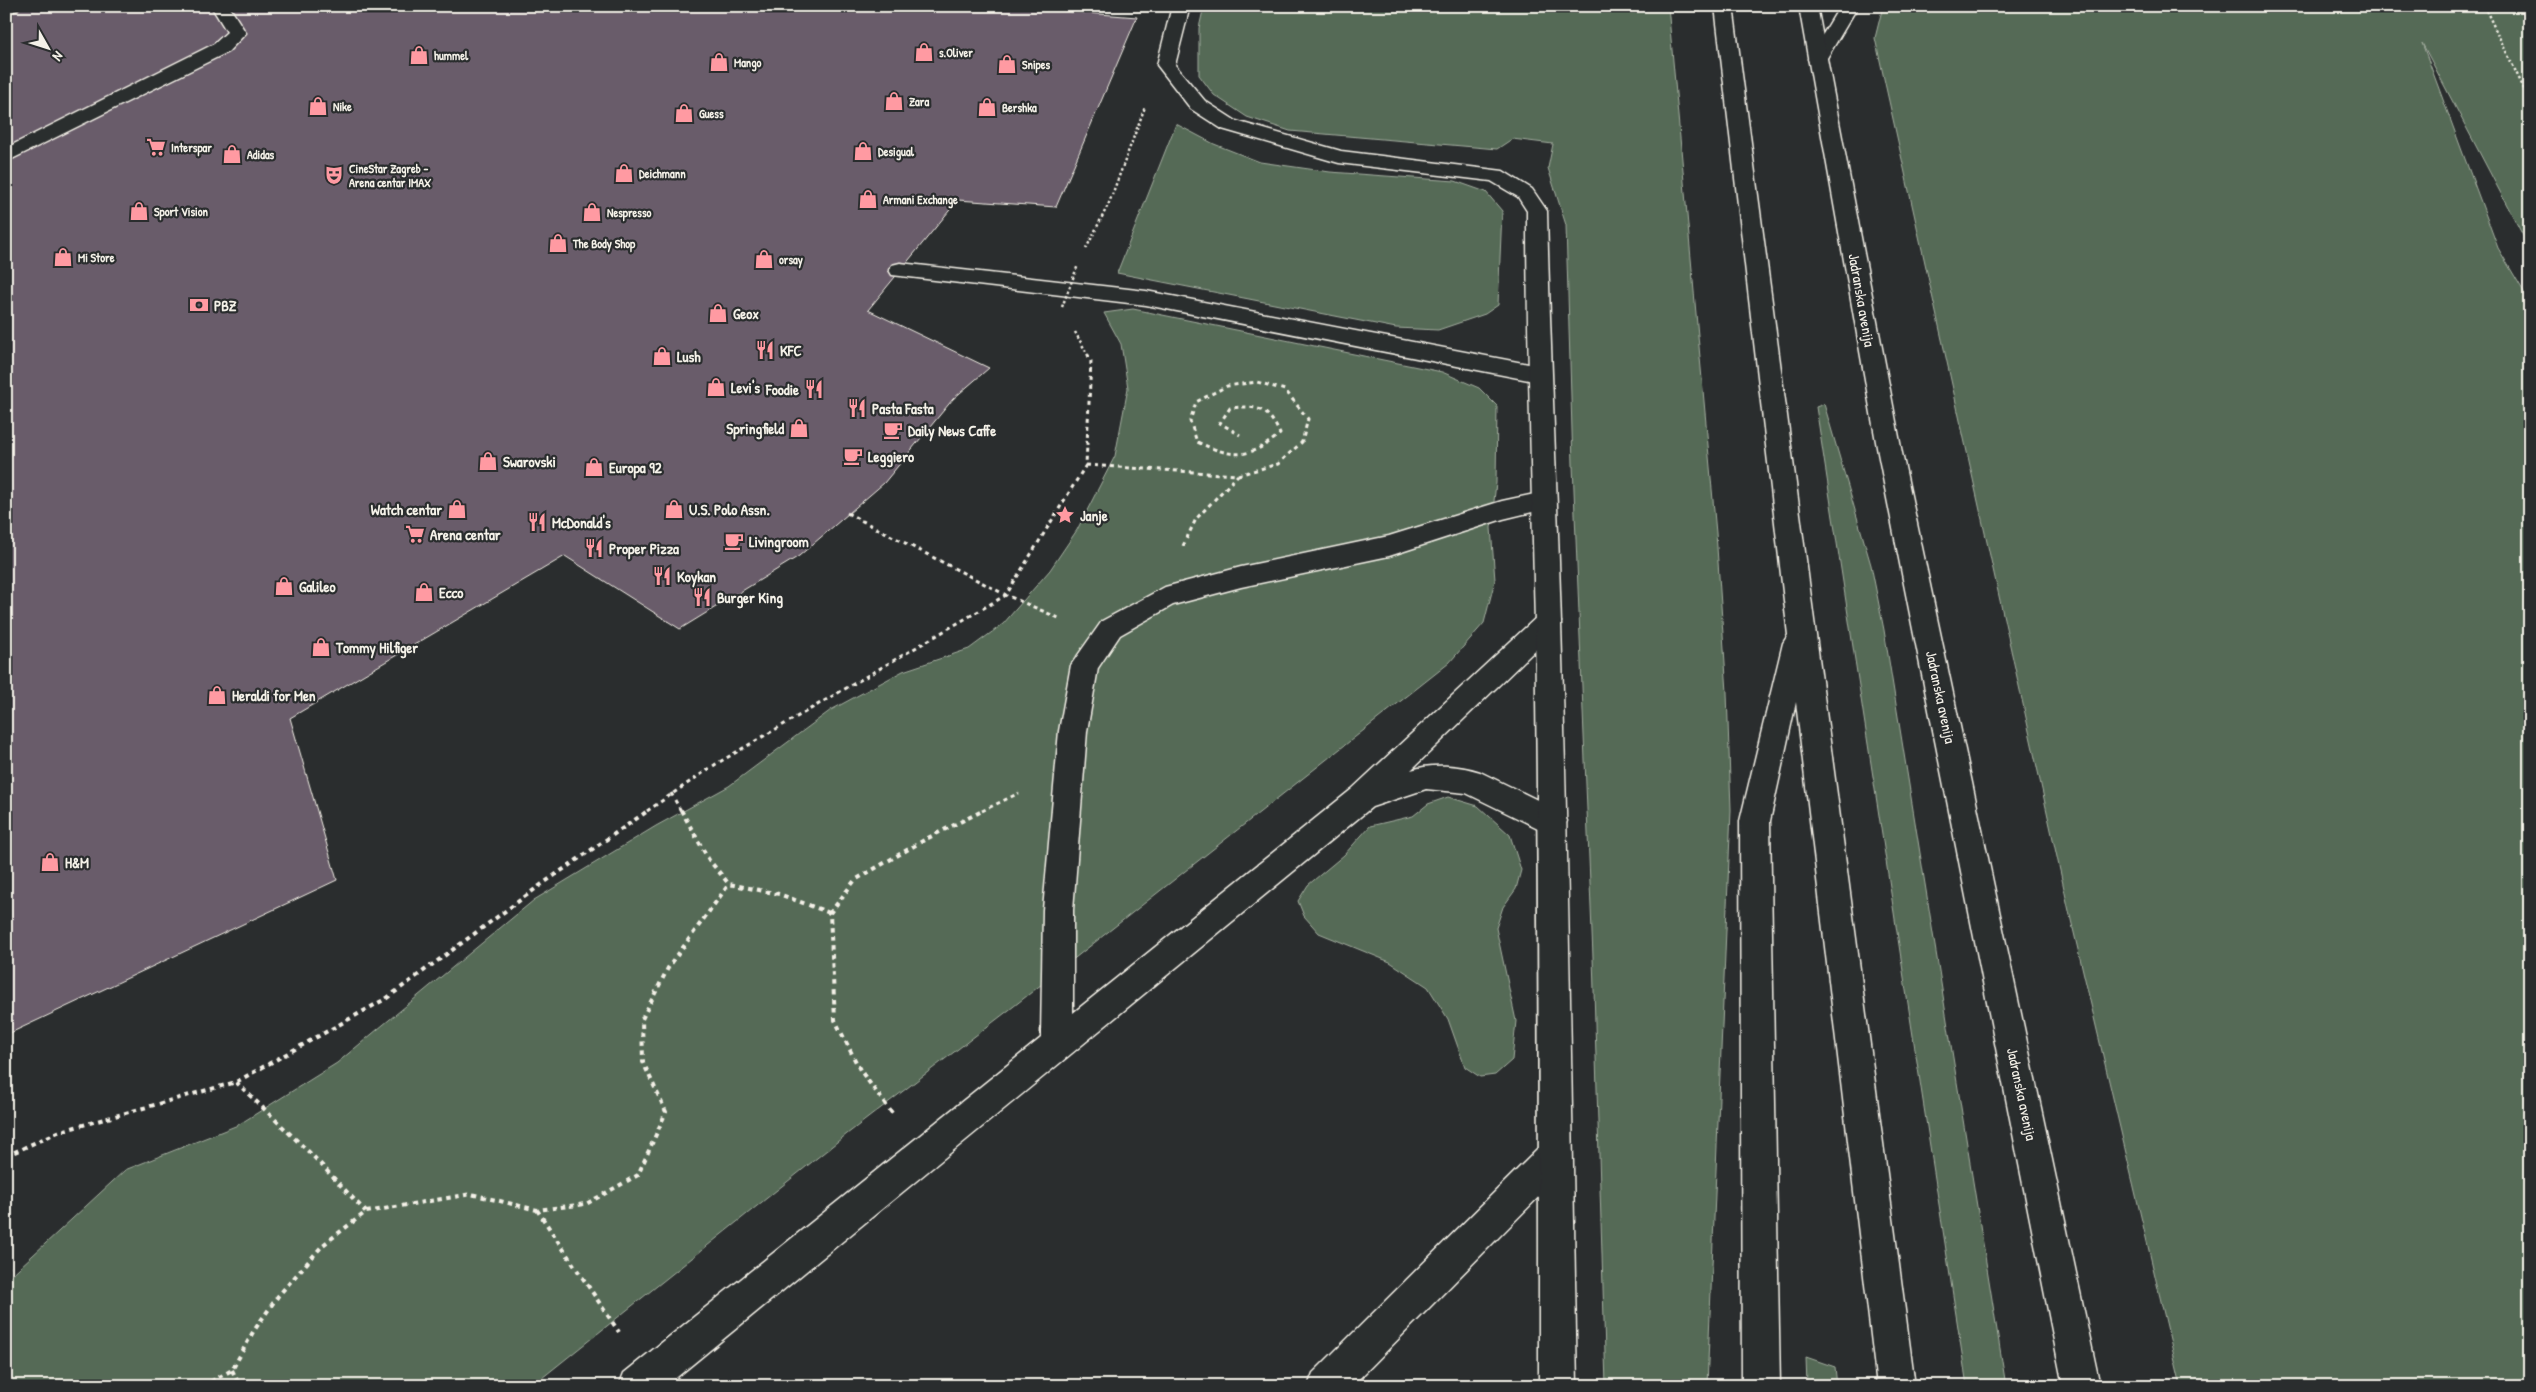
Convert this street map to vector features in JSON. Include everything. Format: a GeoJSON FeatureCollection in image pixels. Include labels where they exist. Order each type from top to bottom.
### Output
{"type":"FeatureCollection","features":[{"type":"Feature","properties":{"kind":"main road"},"geometry":{"type":"LineString","coordinates":[[6,8],[11,6]]}},
{"type":"Feature","properties":{"kind":"main road"},"geometry":{"type":"LineString","coordinates":[[6,156],[221,48],[238,32],[220,6]]}},
{"type":"Feature","properties":{"kind":"main road"},"geometry":{"type":"LineString","coordinates":[[1181,6],[1166,66],[1198,105],[1229,125],[1339,157],[1496,175],[1525,193],[1537,211],[1539,374],[1548,622],[1552,821],[1558,1386]]}},
{"type":"Feature","properties":{"kind":"main road"},"geometry":{"type":"LineString","coordinates":[[1724,6],[1896,1386]]}},
{"type":"Feature","properties":{"kind":"main road","name":"Jadranska avenija"},"geometry":{"type":"LineString","coordinates":[[1808,6],[1890,453],[2082,1386]]}},
{"type":"Feature","properties":{"kind":"main road"},"geometry":{"type":"LineString","coordinates":[[1818,59],[1849,6]]}},
{"type":"Feature","properties":{"kind":"main road"},"geometry":{"type":"LineString","coordinates":[[900,270],[1146,298],[1539,374]]}},
{"type":"Feature","properties":{"kind":"main road"},"geometry":{"type":"LineString","coordinates":[[1057,1044],[1058,910],[1073,730],[1085,666],[1112,628],[1165,597],[1241,577],[1389,546],[1502,510],[1544,501]]}},
{"type":"Feature","properties":{"kind":"main road"},"geometry":{"type":"LineString","coordinates":[[637,1386],[1362,798],[1548,622]]}},
{"type":"Feature","properties":{"kind":"main road"},"geometry":{"type":"LineString","coordinates":[[1761,1386],[1755,821],[1800,625]]}},
{"type":"Feature","properties":{"kind":"main road"},"geometry":{"type":"LineString","coordinates":[[1362,798],[1426,778],[1470,780],[1552,821]]}},
{"type":"Feature","properties":{"kind":"main road"},"geometry":{"type":"LineString","coordinates":[[1326,1386],[1556,1156]]}},
{"type":"Feature","properties":{"kind":"path"},"geometry":{"type":"LineString","coordinates":[[2484,6],[2530,101]]}},
{"type":"Feature","properties":{"kind":"path"},"geometry":{"type":"LineString","coordinates":[[1066,314],[1062,307],[1078,265],[1109,203],[1148,98],[1166,66]]}},
{"type":"Feature","properties":{"kind":"path"},"geometry":{"type":"LineString","coordinates":[[6,1156],[58,1132],[236,1082],[387,998],[542,884],[671,793],[716,764],[1006,595],[1086,464],[1085,451],[1091,361],[1074,330]]}},
{"type":"Feature","properties":{"kind":"path"},"geometry":{"type":"LineString","coordinates":[[1086,464],[1238,475],[1278,464],[1302,442],[1308,419],[1285,390],[1256,382],[1227,386],[1196,402],[1190,421],[1197,442],[1220,453],[1247,456],[1265,447],[1280,434],[1272,416],[1253,405],[1230,408],[1220,422],[1240,435]]}},
{"type":"Feature","properties":{"kind":"path"},"geometry":{"type":"LineString","coordinates":[[1182,549],[1196,519],[1238,475]]}},
{"type":"Feature","properties":{"kind":"path"},"geometry":{"type":"LineString","coordinates":[[847,513],[1006,595],[1064,621]]}},
{"type":"Feature","properties":{"kind":"path"},"geometry":{"type":"LineString","coordinates":[[894,1116],[860,1070],[835,1020],[830,914],[855,880],[926,839],[1022,792]]}},
{"type":"Feature","properties":{"kind":"path"},"geometry":{"type":"LineString","coordinates":[[671,793],[709,860],[729,884],[779,894],[830,914]]}},
{"type":"Feature","properties":{"kind":"path"},"geometry":{"type":"LineString","coordinates":[[203,1386],[232,1370],[253,1332],[278,1296],[323,1245],[366,1212],[471,1194],[537,1210],[586,1204],[638,1175],[666,1112],[643,1062],[642,1019],[668,968],[729,884]]}},
{"type":"Feature","properties":{"kind":"path"},"geometry":{"type":"LineString","coordinates":[[236,1082],[311,1154],[366,1212]]}},
{"type":"Feature","properties":{"kind":"path"},"geometry":{"type":"LineString","coordinates":[[537,1210],[620,1334]]}},
{"type":"Feature","properties":{"kind":"path"},"geometry":{"type":"LineString","coordinates":[[6,1265],[9,1270],[6,1276]]}},
{"type":"Feature","properties":{"kind":"path"},"geometry":{"type":"LineString","coordinates":[[232,1370],[240,1386]]}},
{"type":"Feature","properties":{"kind":"green space"},"geometry":{"type":"Polygon","coordinates":[[[1204,6],[1668,6],[1716,533],[1727,692],[1731,810],[1707,1386],[1606,1386],[1593,957],[1573,465],[1566,225],[1548,168],[1553,144],[1512,139],[1497,149],[1290,131],[1247,117],[1214,95],[1199,75],[1199,28],[1204,6]]]}},
{"type":"Feature","properties":{"kind":"green space"},"geometry":{"type":"Polygon","coordinates":[[[1883,6],[2530,6],[2530,249],[2422,43],[2498,248],[2530,302],[2530,1386],[2181,1386],[2071,920],[1875,38],[1883,6]]]}},
{"type":"Feature","properties":{"kind":"green space"},"geometry":{"type":"Polygon","coordinates":[[[1176,124],[1214,144],[1260,162],[1330,172],[1455,181],[1486,192],[1502,211],[1498,305],[1485,314],[1438,330],[1396,328],[1117,273],[1176,124]]]}},
{"type":"Feature","properties":{"kind":"green space"},"geometry":{"type":"Polygon","coordinates":[[[1133,309],[1442,372],[1479,388],[1497,406],[1496,483],[1491,528],[1495,580],[1484,623],[1449,663],[1009,1010],[847,1134],[532,1386],[6,1386],[6,1280],[125,1170],[238,1125],[337,1063],[534,900],[656,826],[729,786],[831,710],[903,671],[969,649],[1003,624],[1050,570],[1077,530],[1115,456],[1128,388],[1121,344],[1104,313],[1133,309]]]}},
{"type":"Feature","properties":{"kind":"green space"},"geometry":{"type":"Polygon","coordinates":[[[1824,404],[1871,565],[1884,630],[2006,1386],[1967,1386],[1816,407],[1824,404]]]}},
{"type":"Feature","properties":{"kind":"green space"},"geometry":{"type":"Polygon","coordinates":[[[1448,797],[1478,806],[1510,835],[1521,870],[1516,889],[1503,907],[1496,928],[1516,1021],[1512,1060],[1495,1075],[1480,1077],[1465,1067],[1448,1019],[1428,987],[1390,962],[1319,933],[1304,916],[1298,901],[1308,885],[1344,855],[1370,826],[1413,816],[1428,804],[1448,797]]]}},
{"type":"Feature","properties":{"kind":"green space"},"geometry":{"type":"Polygon","coordinates":[[[1806,1357],[1835,1367],[1837,1386],[1807,1386],[1806,1357]]]}},
{"type":"Feature","properties":{"kind":"building","name":"Arena centar"},"geometry":{"type":"Polygon","coordinates":[[[6,6],[1050,6],[1049,10],[1137,17],[1056,207],[958,200],[868,310],[989,368],[953,399],[884,483],[799,556],[680,629],[565,556],[290,718],[337,880],[6,1035],[6,6]]]}},
{"type":"Feature","properties":{"kind":"place","name":"s.Oliver"},"geometry":{"type":"Point","coordinates":[924,52]}},
{"type":"Feature","properties":{"kind":"place","name":"hummel"},"geometry":{"type":"Point","coordinates":[419,55]}},
{"type":"Feature","properties":{"kind":"place","name":"Mango"},"geometry":{"type":"Point","coordinates":[719,62]}},
{"type":"Feature","properties":{"kind":"place","name":"Snipes"},"geometry":{"type":"Point","coordinates":[1007,64]}},
{"type":"Feature","properties":{"kind":"place","name":"Zara"},"geometry":{"type":"Point","coordinates":[894,101]}},
{"type":"Feature","properties":{"kind":"place","name":"Nike"},"geometry":{"type":"Point","coordinates":[318,106]}},
{"type":"Feature","properties":{"kind":"place","name":"Bershka"},"geometry":{"type":"Point","coordinates":[987,107]}},
{"type":"Feature","properties":{"kind":"place","name":"Guess"},"geometry":{"type":"Point","coordinates":[684,113]}},
{"type":"Feature","properties":{"kind":"place","name":"Interspar"},"geometry":{"type":"Point","coordinates":[156,147]}},
{"type":"Feature","properties":{"kind":"place","name":"Desigual"},"geometry":{"type":"Point","coordinates":[863,151]}},
{"type":"Feature","properties":{"kind":"place","name":"Adidas"},"geometry":{"type":"Point","coordinates":[232,154]}},
{"type":"Feature","properties":{"kind":"place","name":"Deichmann"},"geometry":{"type":"Point","coordinates":[624,173]}},
{"type":"Feature","properties":{"kind":"place","name":"CineStar Zagreb - Arena centar IMAX"},"geometry":{"type":"Point","coordinates":[334,175]}},
{"type":"Feature","properties":{"kind":"place","name":"Armani Exchange"},"geometry":{"type":"Point","coordinates":[868,199]}},
{"type":"Feature","properties":{"kind":"place","name":"Sport Vision"},"geometry":{"type":"Point","coordinates":[139,211]}},
{"type":"Feature","properties":{"kind":"place","name":"Nespresso"},"geometry":{"type":"Point","coordinates":[592,212]}},
{"type":"Feature","properties":{"kind":"place","name":"The Body Shop"},"geometry":{"type":"Point","coordinates":[558,243]}},
{"type":"Feature","properties":{"kind":"place","name":"Mi Store"},"geometry":{"type":"Point","coordinates":[63,257]}},
{"type":"Feature","properties":{"kind":"place","name":"orsay"},"geometry":{"type":"Point","coordinates":[764,259]}},
{"type":"Feature","properties":{"kind":"place","name":"PBZ"},"geometry":{"type":"Point","coordinates":[199,305]}},
{"type":"Feature","properties":{"kind":"place","name":"Geox"},"geometry":{"type":"Point","coordinates":[718,313]}},
{"type":"Feature","properties":{"kind":"place","name":"KFC"},"geometry":{"type":"Point","coordinates":[765,350]}},
{"type":"Feature","properties":{"kind":"place","name":"Lush"},"geometry":{"type":"Point","coordinates":[662,356]}},
{"type":"Feature","properties":{"kind":"place","name":"Levi's"},"geometry":{"type":"Point","coordinates":[716,387]}},
{"type":"Feature","properties":{"kind":"place","name":"Foodie"},"geometry":{"type":"Point","coordinates":[814,389]}},
{"type":"Feature","properties":{"kind":"place","name":"Pasta Fasta"},"geometry":{"type":"Point","coordinates":[857,408]}},
{"type":"Feature","properties":{"kind":"place","name":"Springfield"},"geometry":{"type":"Point","coordinates":[799,428]}},
{"type":"Feature","properties":{"kind":"place","name":"Daily News Caffe"},"geometry":{"type":"Point","coordinates":[893,430]}},
{"type":"Feature","properties":{"kind":"place","name":"Leggiero"},"geometry":{"type":"Point","coordinates":[853,456]}},
{"type":"Feature","properties":{"kind":"place","name":"Swarovski"},"geometry":{"type":"Point","coordinates":[488,461]}},
{"type":"Feature","properties":{"kind":"place","name":"Europa 92"},"geometry":{"type":"Point","coordinates":[594,467]}},
{"type":"Feature","properties":{"kind":"place","name":"Watch centar"},"geometry":{"type":"Point","coordinates":[457,509]}},
{"type":"Feature","properties":{"kind":"place","name":"U.S. Polo Assn."},"geometry":{"type":"Point","coordinates":[674,509]}},
{"type":"Feature","properties":{"kind":"place","name":"Janje"},"geometry":{"type":"Point","coordinates":[1065,515]}},
{"type":"Feature","properties":{"kind":"place","name":"McDonald's"},"geometry":{"type":"Point","coordinates":[537,522]}},
{"type":"Feature","properties":{"kind":"place","name":"Arena centar"},"geometry":{"type":"Point","coordinates":[415,534]}},
{"type":"Feature","properties":{"kind":"place","name":"Livingroom"},"geometry":{"type":"Point","coordinates":[734,541]}},
{"type":"Feature","properties":{"kind":"place","name":"Proper Pizza"},"geometry":{"type":"Point","coordinates":[594,548]}},
{"type":"Feature","properties":{"kind":"place","name":"Koykan"},"geometry":{"type":"Point","coordinates":[662,576]}},
{"type":"Feature","properties":{"kind":"place","name":"Galileo"},"geometry":{"type":"Point","coordinates":[284,586]}},
{"type":"Feature","properties":{"kind":"place","name":"Ecco"},"geometry":{"type":"Point","coordinates":[424,592]}},
{"type":"Feature","properties":{"kind":"place","name":"Burger King"},"geometry":{"type":"Point","coordinates":[702,597]}},
{"type":"Feature","properties":{"kind":"place","name":"Tommy Hilfiger"},"geometry":{"type":"Point","coordinates":[321,647]}},
{"type":"Feature","properties":{"kind":"place","name":"Heraldi for Men"},"geometry":{"type":"Point","coordinates":[217,695]}},
{"type":"Feature","properties":{"kind":"place","name":"H&M"},"geometry":{"type":"Point","coordinates":[50,862]}}]}
